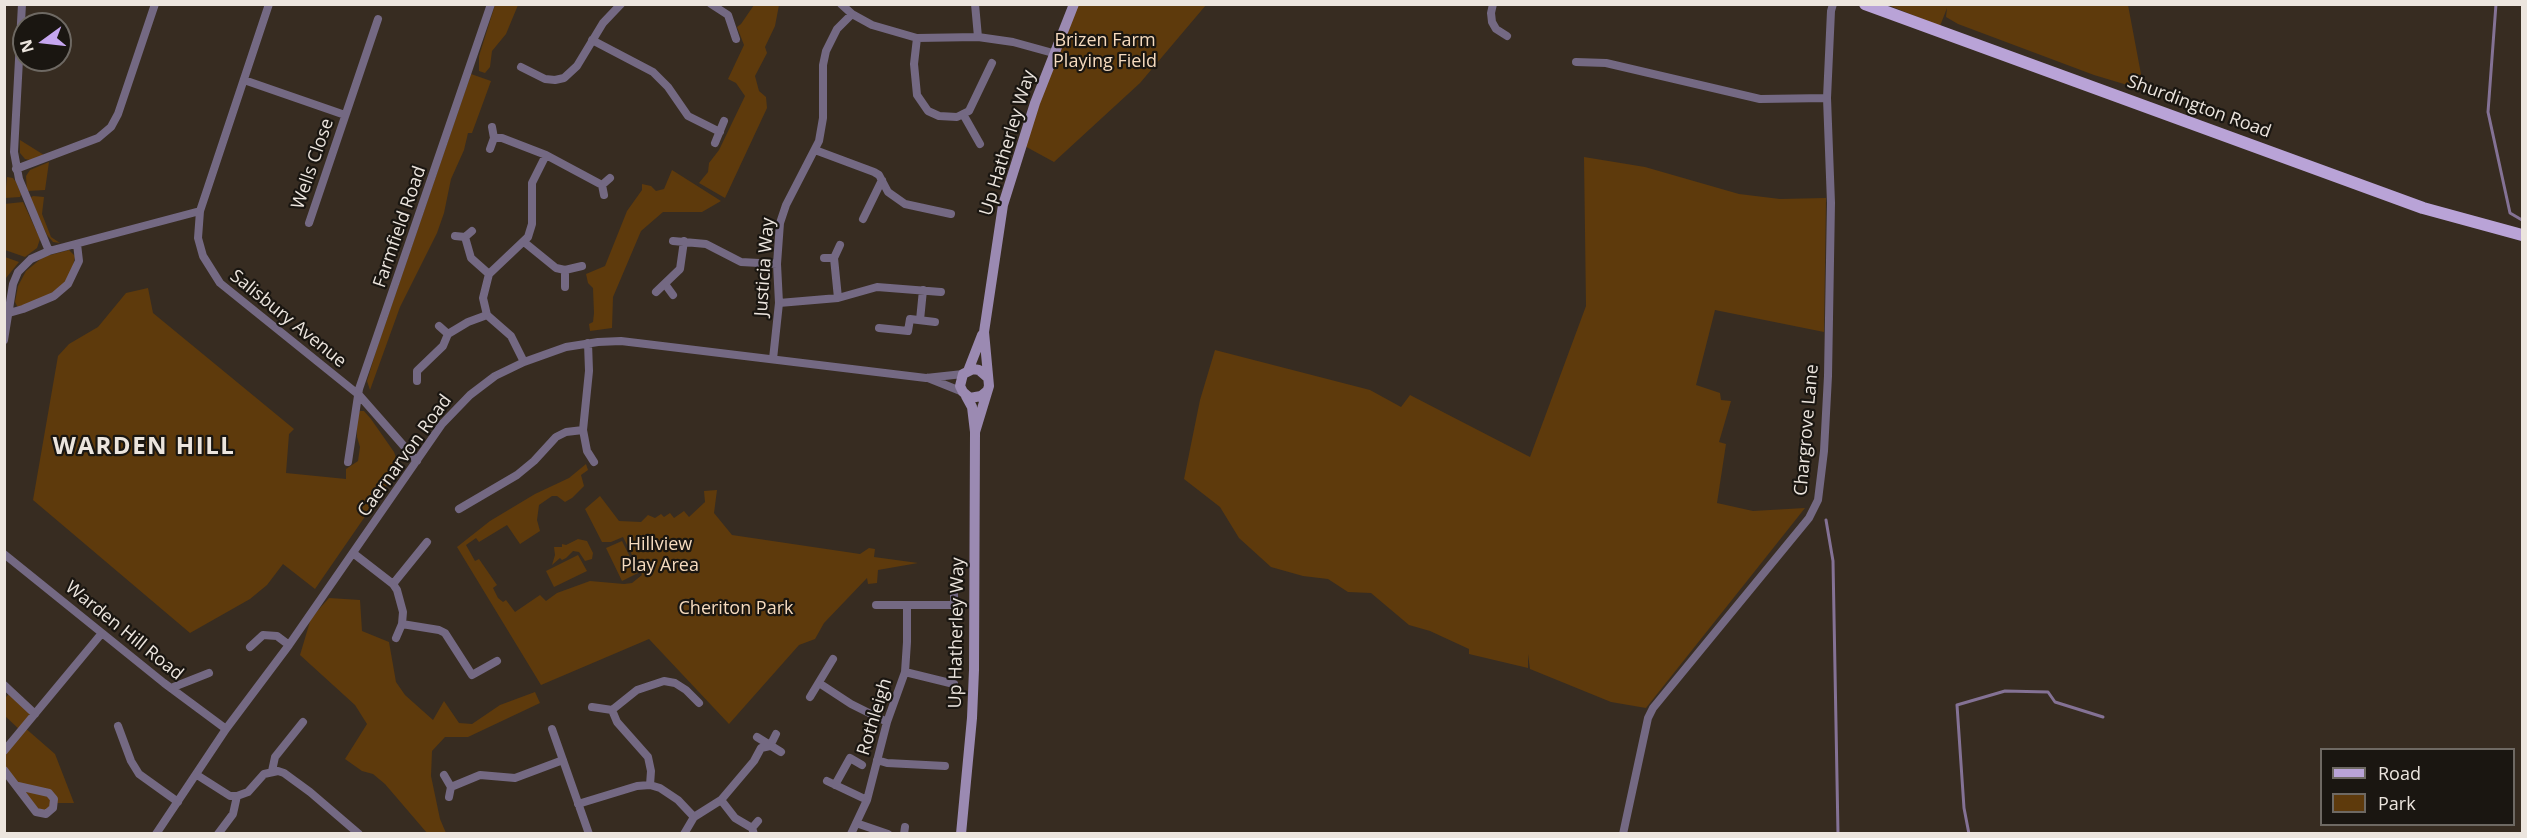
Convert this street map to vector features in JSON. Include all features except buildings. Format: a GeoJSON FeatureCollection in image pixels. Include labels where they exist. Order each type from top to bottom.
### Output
{"type":"FeatureCollection","features":[{"type":"Feature","properties":{"kind":"main road","name":"Shurdington Road"},"geometry":{"type":"LineString","coordinates":[[1865,4],[2423,208],[2523,235]]}},
{"type":"Feature","properties":{"kind":"street"},"geometry":{"type":"LineString","coordinates":[[22,4],[14,152],[16,168],[49,251]]}},
{"type":"Feature","properties":{"kind":"street"},"geometry":{"type":"LineString","coordinates":[[16,168],[98,138],[111,127],[118,114],[155,4]]}},
{"type":"Feature","properties":{"kind":"street","name":"Salisbury Avenue"},"geometry":{"type":"LineString","coordinates":[[268,4],[200,211],[198,229],[200,247],[206,264],[216,279],[255,314],[359,395],[417,462]]}},
{"type":"Feature","properties":{"kind":"street","name":"Farmfield Road"},"geometry":{"type":"LineString","coordinates":[[348,462],[359,395],[491,4]]}},
{"type":"Feature","properties":{"kind":"street"},"geometry":{"type":"LineString","coordinates":[[521,67],[545,79],[560,80],[578,66],[603,23],[621,4]]}},
{"type":"Feature","properties":{"kind":"street"},"geometry":{"type":"LineString","coordinates":[[711,4],[728,15],[736,39]]}},
{"type":"Feature","properties":{"kind":"street"},"geometry":{"type":"LineString","coordinates":[[842,4],[852,14],[882,29],[917,38],[978,37],[1013,42],[1053,53]]}},
{"type":"Feature","properties":{"kind":"street"},"geometry":{"type":"LineString","coordinates":[[975,4],[978,37]]}},
{"type":"Feature","properties":{"kind":"street","name":"Up Hatherley Way"},"geometry":{"type":"LineString","coordinates":[[987,377],[984,332],[1003,205],[1019,150],[1053,53],[1074,4]]}},
{"type":"Feature","properties":{"kind":"street"},"geometry":{"type":"LineString","coordinates":[[1493,4],[1492,22],[1496,29],[1507,36]]}},
{"type":"Feature","properties":{"kind":"street","name":"Chargrove Lane"},"geometry":{"type":"LineString","coordinates":[[1623,834],[1648,718],[1653,708],[1809,518],[1818,500],[1824,451],[1831,280],[1827,98],[1833,4]]}},
{"type":"Feature","properties":{"kind":"street","name":"Justicia Way"},"geometry":{"type":"LineString","coordinates":[[773,359],[778,303],[777,264],[783,211],[815,150],[823,118],[823,65],[826,51],[837,29],[852,14]]}},
{"type":"Feature","properties":{"kind":"street","name":"Wells Close"},"geometry":{"type":"LineString","coordinates":[[309,223],[378,19]]}},
{"type":"Feature","properties":{"kind":"street"},"geometry":{"type":"LineString","coordinates":[[917,38],[915,74],[917,95],[928,111],[939,117],[951,118],[969,111],[992,63]]}},
{"type":"Feature","properties":{"kind":"street"},"geometry":{"type":"LineString","coordinates":[[592,40],[652,72],[668,87],[687,116],[720,132]]}},
{"type":"Feature","properties":{"kind":"street"},"geometry":{"type":"LineString","coordinates":[[1576,62],[1606,63],[1760,99],[1827,98]]}},
{"type":"Feature","properties":{"kind":"street","name":"Wells Close"},"geometry":{"type":"LineString","coordinates":[[244,80],[345,115]]}},
{"type":"Feature","properties":{"kind":"street"},"geometry":{"type":"LineString","coordinates":[[963,114],[980,144]]}},
{"type":"Feature","properties":{"kind":"street"},"geometry":{"type":"LineString","coordinates":[[715,143],[724,121]]}},
{"type":"Feature","properties":{"kind":"street"},"geometry":{"type":"LineString","coordinates":[[490,149],[494,138],[492,128]]}},
{"type":"Feature","properties":{"kind":"street"},"geometry":{"type":"LineString","coordinates":[[494,138],[502,138],[546,155],[602,185]]}},
{"type":"Feature","properties":{"kind":"street"},"geometry":{"type":"LineString","coordinates":[[815,150],[871,170],[882,180],[888,192],[899,201],[911,206],[938,207],[951,214]]}},
{"type":"Feature","properties":{"kind":"street"},"geometry":{"type":"LineString","coordinates":[[524,362],[511,336],[487,315],[483,302],[489,274],[524,243],[532,224],[532,183],[546,155]]}},
{"type":"Feature","properties":{"kind":"street"},"geometry":{"type":"LineString","coordinates":[[602,185],[610,178]]}},
{"type":"Feature","properties":{"kind":"street"},"geometry":{"type":"LineString","coordinates":[[863,219],[882,180]]}},
{"type":"Feature","properties":{"kind":"street"},"geometry":{"type":"LineString","coordinates":[[602,185],[604,195]]}},
{"type":"Feature","properties":{"kind":"street"},"geometry":{"type":"LineString","coordinates":[[4,340],[13,284],[18,272],[31,259],[49,251],[200,211]]}},
{"type":"Feature","properties":{"kind":"street"},"geometry":{"type":"LineString","coordinates":[[455,236],[468,234],[471,258],[489,274]]}},
{"type":"Feature","properties":{"kind":"street"},"geometry":{"type":"LineString","coordinates":[[673,241],[706,244],[741,262],[777,264]]}},
{"type":"Feature","properties":{"kind":"street"},"geometry":{"type":"LineString","coordinates":[[656,292],[680,269],[684,241]]}},
{"type":"Feature","properties":{"kind":"street"},"geometry":{"type":"LineString","coordinates":[[524,243],[552,266],[565,270],[582,267]]}},
{"type":"Feature","properties":{"kind":"street"},"geometry":{"type":"LineString","coordinates":[[9,313],[54,296],[68,285],[79,261],[77,244]]}},
{"type":"Feature","properties":{"kind":"street"},"geometry":{"type":"LineString","coordinates":[[838,298],[834,258],[840,245]]}},
{"type":"Feature","properties":{"kind":"street"},"geometry":{"type":"LineString","coordinates":[[824,258],[834,258]]}},
{"type":"Feature","properties":{"kind":"street"},"geometry":{"type":"LineString","coordinates":[[565,270],[565,287]]}},
{"type":"Feature","properties":{"kind":"street"},"geometry":{"type":"LineString","coordinates":[[665,284],[673,295]]}},
{"type":"Feature","properties":{"kind":"street"},"geometry":{"type":"LineString","coordinates":[[778,303],[838,298],[877,287],[941,292]]}},
{"type":"Feature","properties":{"kind":"street"},"geometry":{"type":"LineString","coordinates":[[920,320],[923,290]]}},
{"type":"Feature","properties":{"kind":"street"},"geometry":{"type":"LineString","coordinates":[[417,381],[417,371],[443,346],[448,334],[468,322],[487,315]]}},
{"type":"Feature","properties":{"kind":"street"},"geometry":{"type":"LineString","coordinates":[[879,328],[908,331],[910,319],[935,322]]}},
{"type":"Feature","properties":{"kind":"street"},"geometry":{"type":"LineString","coordinates":[[439,326],[448,334]]}},
{"type":"Feature","properties":{"kind":"street","name":"Up Hatherley Way"},"geometry":{"type":"LineString","coordinates":[[965,373],[984,332]]}},
{"type":"Feature","properties":{"kind":"street","name":"Caernarvon Road"},"geometry":{"type":"LineString","coordinates":[[156,834],[226,729],[289,645],[442,424],[460,404],[495,376],[545,353],[588,343],[636,342],[926,378],[965,373]]}},
{"type":"Feature","properties":{"kind":"street"},"geometry":{"type":"LineString","coordinates":[[588,343],[589,371],[583,430],[587,451],[594,462]]}},
{"type":"Feature","properties":{"kind":"street"},"geometry":{"type":"LineString","coordinates":[[979,370],[987,377],[987,391],[976,398],[964,394],[960,386],[965,373],[979,370]]}},
{"type":"Feature","properties":{"kind":"street","name":"Caernarvon Road"},"geometry":{"type":"LineString","coordinates":[[926,378],[964,394]]}},
{"type":"Feature","properties":{"kind":"street","name":"Up Hatherley Way"},"geometry":{"type":"LineString","coordinates":[[975,432],[987,391]]}},
{"type":"Feature","properties":{"kind":"street","name":"Up Hatherley Way"},"geometry":{"type":"LineString","coordinates":[[961,834],[973,706],[975,432],[972,407],[964,394]]}},
{"type":"Feature","properties":{"kind":"street"},"geometry":{"type":"LineString","coordinates":[[459,510],[517,475],[534,461],[556,437],[566,432],[583,430]]}},
{"type":"Feature","properties":{"kind":"street"},"geometry":{"type":"LineString","coordinates":[[393,584],[427,542]]}},
{"type":"Feature","properties":{"kind":"street"},"geometry":{"type":"LineString","coordinates":[[353,553],[393,584],[402,605],[402,624],[396,638]]}},
{"type":"Feature","properties":{"kind":"street","name":"Warden Hill Road"},"geometry":{"type":"LineString","coordinates":[[4,554],[171,688],[226,729]]}},
{"type":"Feature","properties":{"kind":"street"},"geometry":{"type":"LineString","coordinates":[[876,605],[954,605],[954,594]]}},
{"type":"Feature","properties":{"kind":"street","name":"Rothleigh"},"geometry":{"type":"LineString","coordinates":[[851,834],[867,800],[887,722],[905,672],[908,642],[907,605]]}},
{"type":"Feature","properties":{"kind":"street"},"geometry":{"type":"LineString","coordinates":[[402,624],[445,633],[472,675],[497,661]]}},
{"type":"Feature","properties":{"kind":"street"},"geometry":{"type":"LineString","coordinates":[[4,751],[102,633]]}},
{"type":"Feature","properties":{"kind":"street"},"geometry":{"type":"LineString","coordinates":[[250,647],[262,636],[277,636],[289,645]]}},
{"type":"Feature","properties":{"kind":"street"},"geometry":{"type":"LineString","coordinates":[[810,697],[833,659]]}},
{"type":"Feature","properties":{"kind":"street"},"geometry":{"type":"LineString","coordinates":[[905,672],[954,684]]}},
{"type":"Feature","properties":{"kind":"street"},"geometry":{"type":"LineString","coordinates":[[171,688],[209,673]]}},
{"type":"Feature","properties":{"kind":"street"},"geometry":{"type":"LineString","coordinates":[[592,708],[612,710],[638,690],[663,678],[686,690],[699,704]]}},
{"type":"Feature","properties":{"kind":"street"},"geometry":{"type":"LineString","coordinates":[[819,683],[851,704],[887,722]]}},
{"type":"Feature","properties":{"kind":"street"},"geometry":{"type":"LineString","coordinates":[[4,684],[34,714]]}},
{"type":"Feature","properties":{"kind":"street"},"geometry":{"type":"LineString","coordinates":[[612,710],[617,722],[648,757],[651,766],[650,785]]}},
{"type":"Feature","properties":{"kind":"street"},"geometry":{"type":"LineString","coordinates":[[272,771],[275,758],[303,722]]}},
{"type":"Feature","properties":{"kind":"street"},"geometry":{"type":"LineString","coordinates":[[118,726],[131,762],[139,774],[178,802]]}},
{"type":"Feature","properties":{"kind":"street"},"geometry":{"type":"LineString","coordinates":[[552,729],[588,834]]}},
{"type":"Feature","properties":{"kind":"street"},"geometry":{"type":"LineString","coordinates":[[684,834],[694,817],[721,800],[762,748],[770,746],[776,735]]}},
{"type":"Feature","properties":{"kind":"street"},"geometry":{"type":"LineString","coordinates":[[762,748],[757,737],[781,752]]}},
{"type":"Feature","properties":{"kind":"street"},"geometry":{"type":"LineString","coordinates":[[862,765],[850,758],[831,783],[867,800]]}},
{"type":"Feature","properties":{"kind":"street"},"geometry":{"type":"LineString","coordinates":[[451,787],[484,775],[506,779],[515,778],[563,760]]}},
{"type":"Feature","properties":{"kind":"street"},"geometry":{"type":"LineString","coordinates":[[877,760],[887,763],[945,766]]}},
{"type":"Feature","properties":{"kind":"street"},"geometry":{"type":"LineString","coordinates":[[4,770],[36,812],[46,814],[53,808],[54,799],[49,793],[18,786]]}},
{"type":"Feature","properties":{"kind":"street"},"geometry":{"type":"LineString","coordinates":[[197,775],[230,796],[237,796],[248,792],[261,776],[272,771],[284,773],[359,834]]}},
{"type":"Feature","properties":{"kind":"street"},"geometry":{"type":"LineString","coordinates":[[444,775],[451,787],[449,797]]}},
{"type":"Feature","properties":{"kind":"street"},"geometry":{"type":"LineString","coordinates":[[578,804],[637,786],[650,785],[660,788],[678,800],[694,817]]}},
{"type":"Feature","properties":{"kind":"street"},"geometry":{"type":"LineString","coordinates":[[218,834],[233,814],[237,796]]}},
{"type":"Feature","properties":{"kind":"street"},"geometry":{"type":"LineString","coordinates":[[721,800],[735,818],[753,831],[758,821]]}},
{"type":"Feature","properties":{"kind":"street"},"geometry":{"type":"LineString","coordinates":[[856,823],[888,834]]}},
{"type":"Feature","properties":{"kind":"green space"},"geometry":{"type":"Polygon","coordinates":[[[495,5],[518,5],[506,34],[492,51],[490,67],[485,73],[479,71],[479,56],[495,5]]]}},
{"type":"Feature","properties":{"kind":"green space"},"geometry":{"type":"Polygon","coordinates":[[[754,5],[779,5],[775,26],[765,47],[767,53],[755,76],[759,91],[766,97],[767,108],[725,198],[699,183],[708,172],[709,163],[719,150],[745,96],[736,83],[728,79],[744,45],[737,27],[754,5]]]}},
{"type":"Feature","properties":{"kind":"green space","name":"Brizen Farm Playing Field"},"geometry":{"type":"Polygon","coordinates":[[[1074,5],[1206,5],[1140,83],[1054,162],[1021,144],[1074,5]]]}},
{"type":"Feature","properties":{"kind":"green space"},"geometry":{"type":"Polygon","coordinates":[[[1888,5],[2128,5],[2144,90],[2094,75],[1958,24],[1946,17],[1947,8],[1940,26],[1888,5]]]}},
{"type":"Feature","properties":{"kind":"green space"},"geometry":{"type":"Polygon","coordinates":[[[471,74],[491,81],[472,133],[468,133],[464,150],[451,179],[437,233],[400,307],[370,390],[367,381],[376,351],[471,74]]]}},
{"type":"Feature","properties":{"kind":"green space"},"geometry":{"type":"Polygon","coordinates":[[[20,140],[44,155],[30,160],[25,159],[20,153],[20,140]]]}},
{"type":"Feature","properties":{"kind":"green space"},"geometry":{"type":"Polygon","coordinates":[[[1584,157],[1645,167],[1739,194],[1780,199],[1826,198],[1824,332],[1715,310],[1696,385],[1720,393],[1721,400],[1731,401],[1719,442],[1726,444],[1717,503],[1753,511],[1805,508],[1646,708],[1611,702],[1530,669],[1528,654],[1528,668],[1469,654],[1469,649],[1430,631],[1409,625],[1371,593],[1348,592],[1328,579],[1303,576],[1271,567],[1239,538],[1220,507],[1184,479],[1200,400],[1215,350],[1370,390],[1401,407],[1410,395],[1530,457],[1586,306],[1584,157]]]}},
{"type":"Feature","properties":{"kind":"green space"},"geometry":{"type":"Polygon","coordinates":[[[49,162],[45,190],[27,191],[26,176],[30,170],[49,162]]]}},
{"type":"Feature","properties":{"kind":"green space"},"geometry":{"type":"Polygon","coordinates":[[[672,170],[721,201],[702,212],[663,212],[641,231],[613,297],[612,328],[590,331],[589,324],[593,322],[594,313],[593,288],[588,283],[586,274],[605,266],[627,211],[642,190],[642,184],[651,186],[656,191],[664,189],[672,170]]]}},
{"type":"Feature","properties":{"kind":"green space"},"geometry":{"type":"Polygon","coordinates":[[[7,177],[13,178],[16,182],[20,197],[5,198],[7,177]]]}},
{"type":"Feature","properties":{"kind":"green space"},"geometry":{"type":"Polygon","coordinates":[[[44,197],[42,214],[51,237],[60,243],[53,242],[47,235],[30,198],[44,197]]]}},
{"type":"Feature","properties":{"kind":"green space"},"geometry":{"type":"Polygon","coordinates":[[[23,202],[40,239],[37,248],[25,257],[5,250],[4,204],[23,202]]]}},
{"type":"Feature","properties":{"kind":"green space"},"geometry":{"type":"Polygon","coordinates":[[[69,250],[75,256],[66,282],[58,290],[20,308],[17,306],[15,302],[18,286],[26,271],[43,257],[69,250]]]}},
{"type":"Feature","properties":{"kind":"green space"},"geometry":{"type":"Polygon","coordinates":[[[5,257],[19,262],[6,278],[5,277],[5,257]]]}},
{"type":"Feature","properties":{"kind":"green space"},"geometry":{"type":"Polygon","coordinates":[[[148,288],[153,313],[294,429],[289,434],[286,473],[346,479],[346,469],[358,461],[360,447],[357,437],[357,415],[360,411],[364,411],[371,419],[394,452],[398,463],[395,473],[315,589],[283,564],[267,585],[250,599],[190,633],[33,500],[58,356],[69,344],[98,327],[126,293],[148,288]]]}},
{"type":"Feature","properties":{"kind":"green space","name":"Cheriton Park"},"geometry":{"type":"Polygon","coordinates":[[[586,464],[588,470],[581,475],[584,486],[572,498],[565,502],[557,496],[552,496],[539,505],[537,520],[540,531],[520,544],[507,525],[479,542],[476,538],[466,545],[475,561],[479,559],[497,585],[493,588],[498,598],[503,602],[506,600],[515,612],[540,595],[546,601],[557,593],[590,581],[624,584],[632,583],[642,575],[623,537],[611,542],[602,542],[585,509],[600,496],[619,521],[641,522],[648,515],[655,518],[661,514],[664,517],[670,513],[674,518],[684,511],[689,517],[705,502],[704,491],[717,490],[714,513],[732,535],[860,554],[869,548],[875,549],[874,557],[918,563],[878,570],[877,583],[868,584],[867,578],[824,623],[815,639],[799,645],[729,724],[649,639],[541,685],[457,547],[490,521],[535,494],[569,478],[586,464]]]}},
{"type":"Feature","properties":{"kind":"green space"},"geometry":{"type":"Polygon","coordinates":[[[578,539],[587,541],[593,553],[592,559],[585,561],[579,552],[573,551],[566,558],[562,560],[560,558],[552,565],[555,555],[554,547],[562,547],[562,544],[566,545],[578,539]]]}},
{"type":"Feature","properties":{"kind":"green space"},"geometry":{"type":"Polygon","coordinates":[[[622,541],[638,573],[622,581],[606,548],[622,541]]]}},
{"type":"Feature","properties":{"kind":"green space"},"geometry":{"type":"Polygon","coordinates":[[[578,555],[587,571],[554,587],[546,571],[578,555]]]}},
{"type":"Feature","properties":{"kind":"green space"},"geometry":{"type":"Polygon","coordinates":[[[329,598],[360,600],[362,631],[389,642],[396,682],[405,695],[433,720],[444,701],[459,723],[472,724],[500,705],[535,692],[540,703],[468,737],[445,737],[432,751],[431,776],[440,819],[446,833],[427,833],[385,784],[373,774],[362,771],[345,759],[367,724],[355,705],[300,655],[311,618],[329,598]]]}},
{"type":"Feature","properties":{"kind":"green space"},"geometry":{"type":"Polygon","coordinates":[[[11,692],[35,714],[24,727],[55,754],[74,803],[55,803],[42,814],[5,770],[5,751],[21,731],[5,716],[5,698],[11,692]]]}},
{"type":"Feature","properties":{"kind":"waterway"},"geometry":{"type":"LineString","coordinates":[[2496,4],[2488,112],[2510,213],[2522,220]]}},
{"type":"Feature","properties":{"kind":"waterway"},"geometry":{"type":"LineString","coordinates":[[1826,520],[1833,561],[1838,834]]}},
{"type":"Feature","properties":{"kind":"waterway"},"geometry":{"type":"LineString","coordinates":[[1969,834],[1964,808],[1957,705],[2005,691],[2048,692],[2055,702],[2103,717]]}},
{"type":"Feature","properties":{"kind":"district","name":"WARDEN HILL"},"geometry":{"type":"Point","coordinates":[144,447]}},
{"type":"Feature","properties":{"kind":"park label","name":"Hillview Play Area"},"geometry":{"type":"Point","coordinates":[660,555]}}]}
